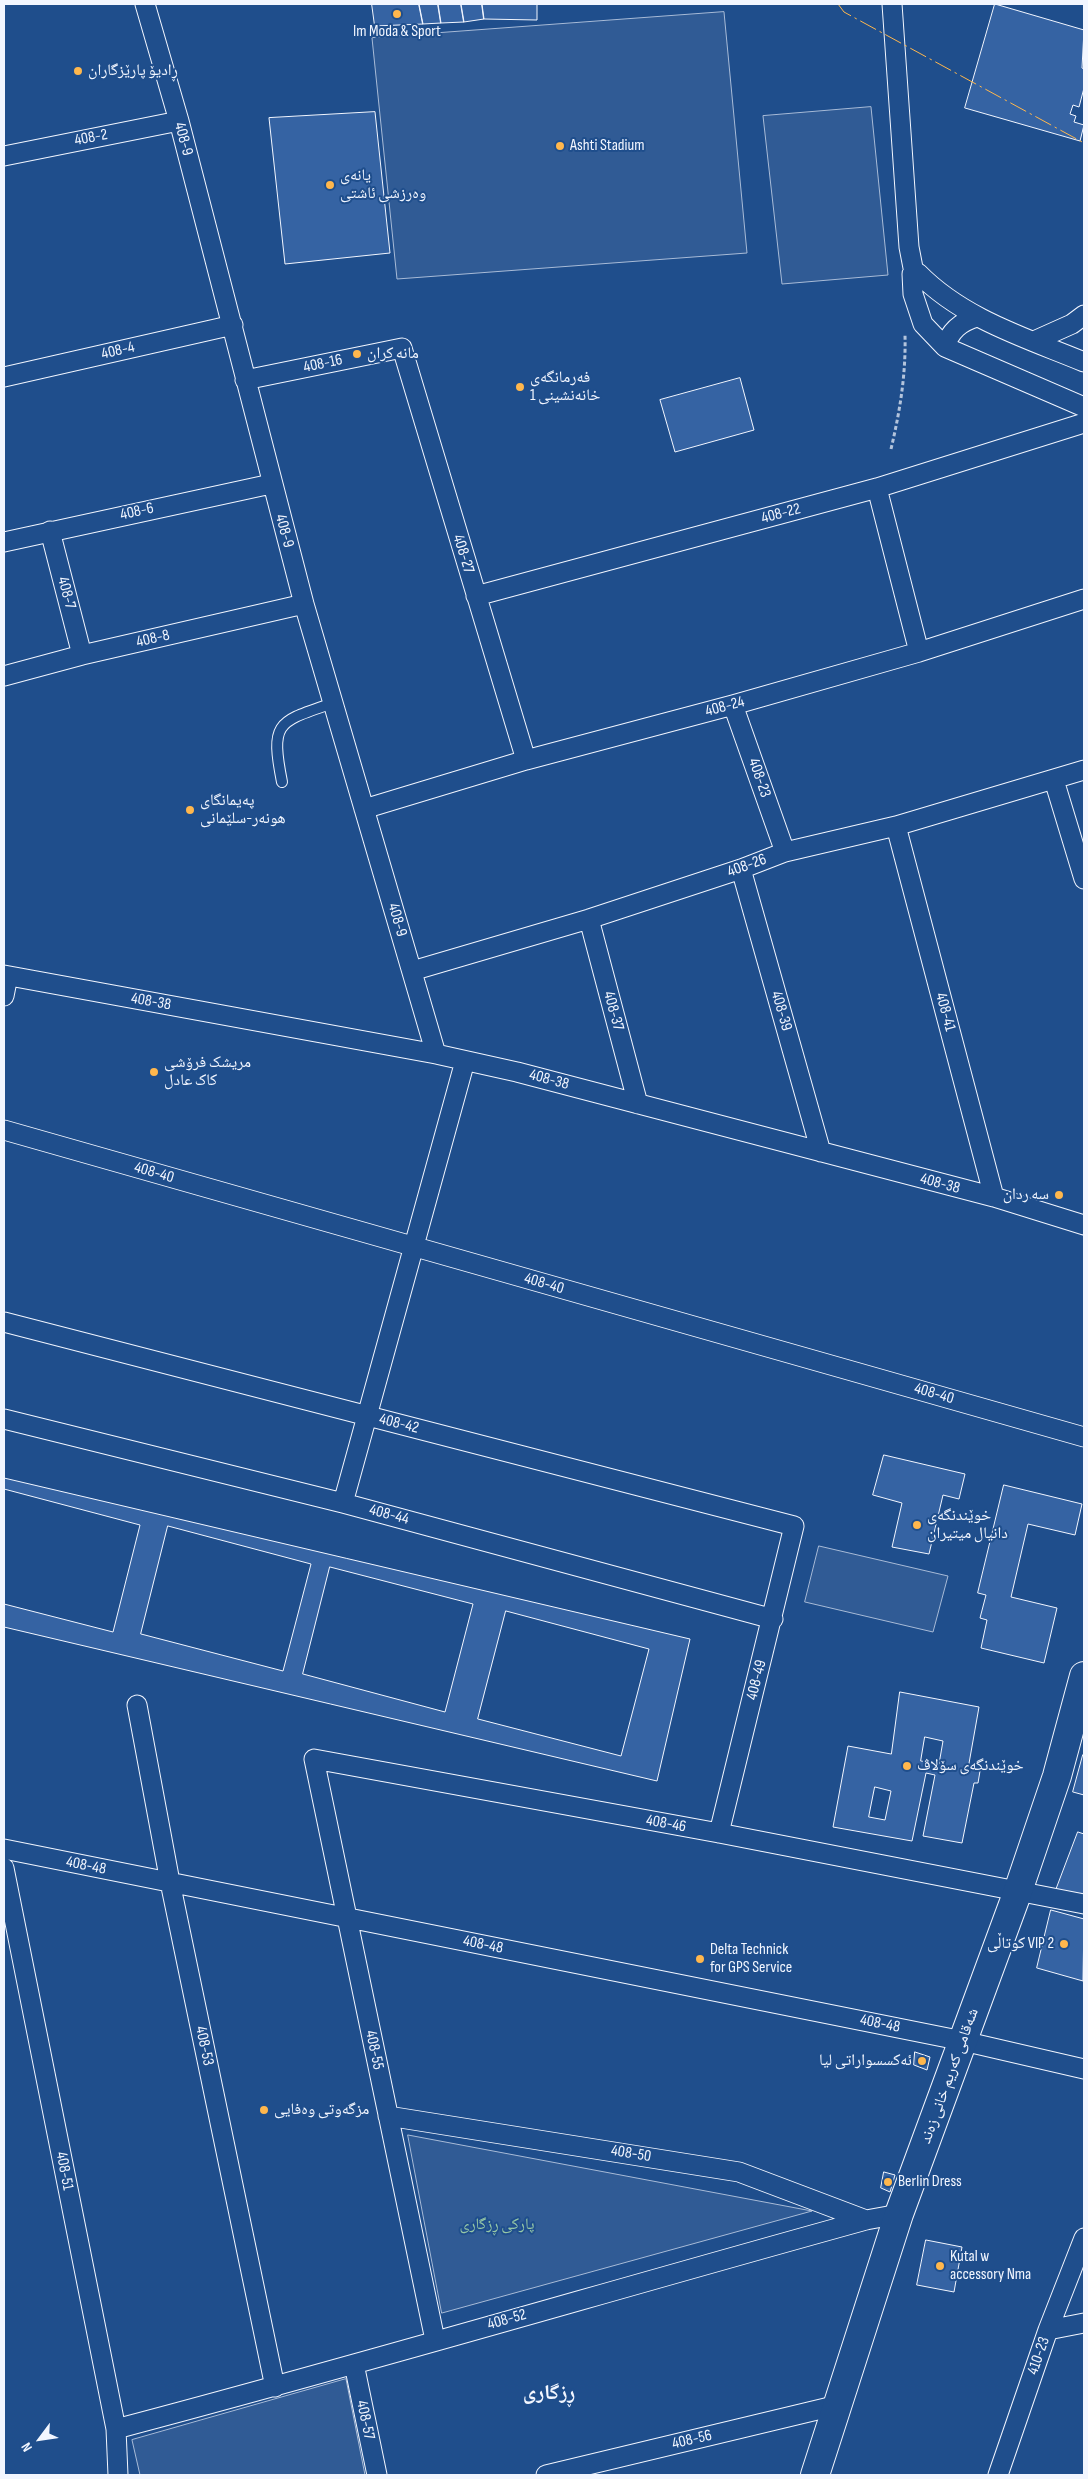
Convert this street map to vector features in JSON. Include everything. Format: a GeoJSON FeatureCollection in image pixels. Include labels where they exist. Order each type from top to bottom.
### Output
{"type":"FeatureCollection","features":[{"type":"Feature","properties":{"kind":"street","name":"408-9"},"geometry":{"type":"LineString","coordinates":[[145,4],[179,121],[271,484],[304,604],[436,1054]]}},
{"type":"Feature","properties":{"kind":"street"},"geometry":{"type":"LineString","coordinates":[[892,4],[909,247],[914,273],[911,276],[913,294],[920,317],[932,337],[944,348],[1084,407]]}},
{"type":"Feature","properties":{"kind":"street","name":"408-2"},"geometry":{"type":"LineString","coordinates":[[4,156],[179,121]]}},
{"type":"Feature","properties":{"kind":"street"},"geometry":{"type":"LineString","coordinates":[[914,273],[918,273],[957,306],[977,317],[1084,362]]}},
{"type":"Feature","properties":{"kind":"street"},"geometry":{"type":"LineString","coordinates":[[1034,341],[1072,324],[1084,315]]}},
{"type":"Feature","properties":{"kind":"street"},"geometry":{"type":"LineString","coordinates":[[944,348],[952,331],[967,319],[977,317]]}},
{"type":"Feature","properties":{"kind":"street","name":"408-4"},"geometry":{"type":"LineString","coordinates":[[4,377],[232,325]]}},
{"type":"Feature","properties":{"kind":"street","name":"408-16"},"geometry":{"type":"LineString","coordinates":[[245,380],[402,348]]}},
{"type":"Feature","properties":{"kind":"street","name":"408-27"},"geometry":{"type":"LineString","coordinates":[[402,348],[526,760]]}},
{"type":"Feature","properties":{"kind":"street","name":"408-22"},"geometry":{"type":"LineString","coordinates":[[476,596],[877,488],[1084,423]]}},
{"type":"Feature","properties":{"kind":"street","name":"408-6"},"geometry":{"type":"LineString","coordinates":[[4,542],[271,484]]}},
{"type":"Feature","properties":{"kind":"street"},"geometry":{"type":"LineString","coordinates":[[877,488],[919,652]]}},
{"type":"Feature","properties":{"kind":"street","name":"408-7"},"geometry":{"type":"LineString","coordinates":[[50,531],[82,655]]}},
{"type":"Feature","properties":{"kind":"street","name":"408-24"},"geometry":{"type":"LineString","coordinates":[[364,809],[526,760],[733,705],[919,652],[1084,599]]}},
{"type":"Feature","properties":{"kind":"street","name":"408-8"},"geometry":{"type":"LineString","coordinates":[[4,676],[82,655],[304,604]]}},
{"type":"Feature","properties":{"kind":"street","name":"408-23"},"geometry":{"type":"LineString","coordinates":[[733,705],[784,852]]}},
{"type":"Feature","properties":{"kind":"street","name":"408-26"},"geometry":{"type":"LineString","coordinates":[[412,972],[589,919],[741,869],[784,852],[896,826],[1084,770]]}},
{"type":"Feature","properties":{"kind":"street"},"geometry":{"type":"LineString","coordinates":[[1054,780],[1084,878]]}},
{"type":"Feature","properties":{"kind":"street","name":"408-41"},"geometry":{"type":"LineString","coordinates":[[896,826],[994,1198]]}},
{"type":"Feature","properties":{"kind":"street","name":"408-39"},"geometry":{"type":"LineString","coordinates":[[741,869],[822,1152]]}},
{"type":"Feature","properties":{"kind":"street","name":"408-37"},"geometry":{"type":"LineString","coordinates":[[589,919],[638,1104]]}},
{"type":"Feature","properties":{"kind":"street"},"geometry":{"type":"LineString","coordinates":[[4,996],[6,975]]}},
{"type":"Feature","properties":{"kind":"street","name":"408-38"},"geometry":{"type":"LineString","coordinates":[[6,975],[436,1054],[517,1072],[994,1198],[1084,1225]]}},
{"type":"Feature","properties":{"kind":"street"},"geometry":{"type":"LineString","coordinates":[[343,1503],[465,1061]]}},
{"type":"Feature","properties":{"kind":"street","name":"408-40"},"geometry":{"type":"LineString","coordinates":[[4,1130],[1084,1437]]}},
{"type":"Feature","properties":{"kind":"street","name":"408-42"},"geometry":{"type":"LineString","coordinates":[[4,1322],[794,1526]]}},
{"type":"Feature","properties":{"kind":"street","name":"408-44"},"geometry":{"type":"LineString","coordinates":[[4,1419],[343,1503],[773,1618]]}},
{"type":"Feature","properties":{"kind":"street","name":"408-49"},"geometry":{"type":"LineString","coordinates":[[719,1833],[794,1526]]}},
{"type":"Feature","properties":{"kind":"street","name":"شەقامی کەریم خانی زەند"},"geometry":{"type":"LineString","coordinates":[[816,2475],[899,2214],[1018,1891],[1057,1776],[1075,1737],[1084,1676]]}},
{"type":"Feature","properties":{"kind":"street","name":"408-53"},"geometry":{"type":"LineString","coordinates":[[137,1705],[170,1882],[275,2387]]}},
{"type":"Feature","properties":{"kind":"street","name":"408-46"},"geometry":{"type":"LineString","coordinates":[[314,1759],[719,1833],[1084,1904]]}},
{"type":"Feature","properties":{"kind":"street","name":"408-55"},"geometry":{"type":"LineString","coordinates":[[314,1759],[435,2340]]}},
{"type":"Feature","properties":{"kind":"street","name":"408-48"},"geometry":{"type":"LineString","coordinates":[[4,1849],[963,2041],[1084,2069]]}},
{"type":"Feature","properties":{"kind":"street","name":"408-51"},"geometry":{"type":"LineString","coordinates":[[4,1868],[116,2428],[118,2475]]}},
{"type":"Feature","properties":{"kind":"street","name":"408-50"},"geometry":{"type":"LineString","coordinates":[[388,2116],[740,2172],[866,2220]]}},
{"type":"Feature","properties":{"kind":"street","name":"408-52"},"geometry":{"type":"LineString","coordinates":[[116,2428],[275,2387],[435,2340],[866,2220],[899,2214]]}},
{"type":"Feature","properties":{"kind":"street","name":"410-23"},"geometry":{"type":"LineString","coordinates":[[998,2475],[1048,2330],[1084,2238]]}},
{"type":"Feature","properties":{"kind":"street"},"geometry":{"type":"LineString","coordinates":[[1048,2330],[1084,2323]]}},
{"type":"Feature","properties":{"kind":"street","name":"408-57"},"geometry":{"type":"LineString","coordinates":[[354,2364],[377,2475]]}},
{"type":"Feature","properties":{"kind":"street","name":"408-56"},"geometry":{"type":"LineString","coordinates":[[546,2475],[838,2406]]}},
{"type":"Feature","properties":{"kind":"lane"},"geometry":{"type":"LineString","coordinates":[[282,782],[276,748],[283,725],[294,717],[333,703]]}},
{"type":"Feature","properties":{"kind":"path"},"geometry":{"type":"LineString","coordinates":[[891,450],[900,411],[906,368],[905,331]]}},
{"type":"Feature","properties":{"kind":"shaded area","name":"Ashti Stadium"},"geometry":{"type":"Polygon","coordinates":[[[724,12],[747,253],[397,279],[372,38],[724,12]]]}},
{"type":"Feature","properties":{"kind":"shaded area"},"geometry":{"type":"Polygon","coordinates":[[[871,107],[888,275],[782,284],[763,116],[871,107]]]}},
{"type":"Feature","properties":{"kind":"shaded area"},"geometry":{"type":"Polygon","coordinates":[[[819,1546],[948,1576],[933,1632],[805,1602],[819,1546]]]}},
{"type":"Feature","properties":{"kind":"shaded area","name":"پارکی ڕزگاری"},"geometry":{"type":"Polygon","coordinates":[[[408,2135],[812,2211],[442,2313],[408,2135]]]}},
{"type":"Feature","properties":{"kind":"shaded area"},"geometry":{"type":"Polygon","coordinates":[[[346,2379],[365,2475],[140,2475],[132,2440],[346,2379]]]}},
{"type":"Feature","properties":{"kind":"building","name":"Im Moda & Sport"},"geometry":{"type":"Polygon","coordinates":[[[372,4],[419,4],[423,24],[375,26],[372,4]]]}},
{"type":"Feature","properties":{"kind":"building"},"geometry":{"type":"Polygon","coordinates":[[[419,4],[438,4],[441,23],[423,24],[419,4]]]}},
{"type":"Feature","properties":{"kind":"building"},"geometry":{"type":"Polygon","coordinates":[[[438,4],[461,4],[464,22],[441,23],[438,4]]]}},
{"type":"Feature","properties":{"kind":"building"},"geometry":{"type":"Polygon","coordinates":[[[461,4],[482,4],[484,19],[464,22],[461,4]]]}},
{"type":"Feature","properties":{"kind":"building"},"geometry":{"type":"Polygon","coordinates":[[[482,4],[537,4],[537,20],[484,19],[482,4]]]}},
{"type":"Feature","properties":{"kind":"building"},"geometry":{"type":"Polygon","coordinates":[[[995,4],[1084,30],[1082,68],[1084,69],[1084,88],[1079,107],[1073,105],[1070,114],[1076,116],[1074,122],[1084,125],[1080,141],[965,108],[995,4]]]}},
{"type":"Feature","properties":{"kind":"building","name":"یانەی وەرزشی ئاشتی"},"geometry":{"type":"Polygon","coordinates":[[[375,112],[390,253],[285,264],[269,118],[375,112]]]}},
{"type":"Feature","properties":{"kind":"building"},"geometry":{"type":"Polygon","coordinates":[[[740,378],[754,430],[675,452],[660,400],[740,378]]]}},
{"type":"Feature","properties":{"kind":"building","name":"خوێندنگەی دانیال میتیران"},"geometry":{"type":"Polygon","coordinates":[[[884,1455],[965,1474],[959,1499],[943,1495],[929,1554],[892,1547],[902,1503],[873,1495],[884,1455]]]}},
{"type":"Feature","properties":{"kind":"building"},"geometry":{"type":"Polygon","coordinates":[[[4,1478],[690,1639],[657,1781],[4,1627],[4,1478]]]}},
{"type":"Feature","properties":{"kind":"building"},"geometry":{"type":"Polygon","coordinates":[[[1004,1485],[1082,1504],[1075,1535],[1028,1524],[1011,1597],[1057,1608],[1044,1663],[981,1648],[987,1620],[980,1618],[986,1595],[978,1593],[1004,1485]]]}},
{"type":"Feature","properties":{"kind":"building"},"geometry":{"type":"Polygon","coordinates":[[[4,1489],[140,1525],[113,1632],[4,1604],[4,1489]]]}},
{"type":"Feature","properties":{"kind":"building"},"geometry":{"type":"Polygon","coordinates":[[[168,1526],[311,1564],[283,1671],[141,1634],[168,1526]]]}},
{"type":"Feature","properties":{"kind":"building"},"geometry":{"type":"Polygon","coordinates":[[[330,1567],[473,1604],[445,1712],[303,1674],[330,1567]]]}},
{"type":"Feature","properties":{"kind":"building"},"geometry":{"type":"Polygon","coordinates":[[[506,1611],[649,1649],[621,1756],[478,1719],[506,1611]]]}},
{"type":"Feature","properties":{"kind":"building","name":"خوێندنگەی سۆلاڤ"},"geometry":{"type":"Polygon","coordinates":[[[900,1692],[979,1707],[968,1769],[980,1771],[978,1783],[974,1783],[962,1843],[923,1836],[935,1775],[926,1773],[912,1841],[833,1827],[848,1746],[891,1754],[900,1692]],[[925,1737],[921,1761],[939,1764],[943,1741],[925,1737]],[[875,1787],[869,1817],[885,1820],[891,1791],[875,1787]]]}},
{"type":"Feature","properties":{"kind":"building"},"geometry":{"type":"Polygon","coordinates":[[[1084,1756],[1084,1795],[1073,1792],[1084,1756]]]}},
{"type":"Feature","properties":{"kind":"building","name":"کوتاڵی VIP 2"},"geometry":{"type":"Polygon","coordinates":[[[1078,1832],[1084,1834],[1084,1895],[1056,1890],[1078,1832]]]}},
{"type":"Feature","properties":{"kind":"building","name":"کوتاڵی VIP 2"},"geometry":{"type":"Polygon","coordinates":[[[1051,1910],[1084,1919],[1083,1981],[1037,1968],[1051,1910]]]}},
{"type":"Feature","properties":{"kind":"building","name":"ئەکسسواراتی لیا"},"geometry":{"type":"Polygon","coordinates":[[[915,2052],[930,2057],[927,2070],[914,2065],[915,2052]]]}},
{"type":"Feature","properties":{"kind":"building","name":"Berlin Dress"},"geometry":{"type":"Polygon","coordinates":[[[884,2172],[895,2175],[890,2192],[881,2188],[884,2172]]]}},
{"type":"Feature","properties":{"kind":"building","name":"Kutal w accessory Nma"},"geometry":{"type":"Polygon","coordinates":[[[926,2240],[962,2247],[954,2292],[917,2285],[926,2240]]]}},
{"type":"Feature","properties":{"kind":"power"},"geometry":{"type":"LineString","coordinates":[[838,4],[844,12],[1084,143]]}},
{"type":"Feature","properties":{"kind":"place","name":"Im Moda & Sport"},"geometry":{"type":"Point","coordinates":[397,14]}},
{"type":"Feature","properties":{"kind":"place","name":"ڕادیۆ پارێزگاران"},"geometry":{"type":"Point","coordinates":[78,71]}},
{"type":"Feature","properties":{"kind":"place","name":"Ashti Stadium"},"geometry":{"type":"Point","coordinates":[560,146]}},
{"type":"Feature","properties":{"kind":"place","name":"یانەی وەرزشی ئاشتی"},"geometry":{"type":"Point","coordinates":[330,185]}},
{"type":"Feature","properties":{"kind":"place","name":"مانه كران"},"geometry":{"type":"Point","coordinates":[357,354]}},
{"type":"Feature","properties":{"kind":"place","name":"فەرمانگەی خانەنشینی 1"},"geometry":{"type":"Point","coordinates":[520,387]}},
{"type":"Feature","properties":{"kind":"place","name":"پەیمانگای هونەر-سلێمانی"},"geometry":{"type":"Point","coordinates":[190,810]}},
{"type":"Feature","properties":{"kind":"place","name":"مریشک فرۆشی کاک عادل"},"geometry":{"type":"Point","coordinates":[154,1072]}},
{"type":"Feature","properties":{"kind":"place","name":"سه ردان"},"geometry":{"type":"Point","coordinates":[1059,1195]}},
{"type":"Feature","properties":{"kind":"place","name":"خوێندنگەی دانیال میتیران"},"geometry":{"type":"Point","coordinates":[917,1525]}},
{"type":"Feature","properties":{"kind":"place","name":"خوێندنگەی سۆلاڤ"},"geometry":{"type":"Point","coordinates":[907,1766]}},
{"type":"Feature","properties":{"kind":"place","name":"کوتاڵی VIP 2"},"geometry":{"type":"Point","coordinates":[1064,1944]}},
{"type":"Feature","properties":{"kind":"place","name":"Delta Technick for GPS Service"},"geometry":{"type":"Point","coordinates":[700,1959]}},
{"type":"Feature","properties":{"kind":"place","name":"ئەکسسواراتی لیا"},"geometry":{"type":"Point","coordinates":[922,2061]}},
{"type":"Feature","properties":{"kind":"place","name":"مزگەوتی وەفایی"},"geometry":{"type":"Point","coordinates":[264,2110]}},
{"type":"Feature","properties":{"kind":"place","name":"Berlin Dress"},"geometry":{"type":"Point","coordinates":[888,2182]}},
{"type":"Feature","properties":{"kind":"place","name":"Kutal w accessory Nma"},"geometry":{"type":"Point","coordinates":[940,2266]}},
{"type":"Feature","properties":{"kind":"district","name":"ڕزگاری"},"geometry":{"type":"Point","coordinates":[549,2394]}}]}
